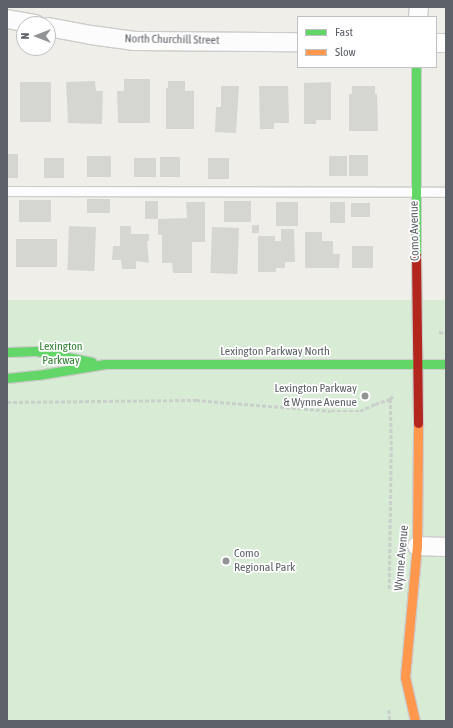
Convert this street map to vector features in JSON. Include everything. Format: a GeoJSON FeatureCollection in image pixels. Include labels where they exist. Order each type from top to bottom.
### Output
{"type":"FeatureCollection","features":[{"type":"Feature","properties":{"kind":"street","name":"North Churchill Street"},"geometry":{"type":"LineString","coordinates":[[56,29],[90,36],[135,41],[297,42]]}},
{"type":"Feature","properties":{"kind":"street","name":"Como Avenue"},"geometry":{"type":"LineString","coordinates":[[416,68],[415,193],[418,395]]}},
{"type":"Feature","properties":{"kind":"street","name":"Lexington Parkway North"},"geometry":{"type":"LineString","coordinates":[[7,352],[36,351],[105,364]]}},
{"type":"Feature","properties":{"kind":"street","name":"Lexington Parkway North"},"geometry":{"type":"LineString","coordinates":[[7,378],[38,375],[105,364],[446,364]]}},
{"type":"Feature","properties":{"kind":"street","name":"Wynne Avenue"},"geometry":{"type":"LineString","coordinates":[[415,721],[405,677],[410,608],[417,546],[418,395]]}},
{"type":"Feature","properties":{"kind":"street"},"geometry":{"type":"LineString","coordinates":[[417,546],[446,547]]}},
{"type":"Feature","properties":{"kind":"lane"},"geometry":{"type":"LineString","coordinates":[[7,192],[446,192]]}},
{"type":"Feature","properties":{"kind":"path"},"geometry":{"type":"LineString","coordinates":[[436,332],[446,333]]}},
{"type":"Feature","properties":{"kind":"path"},"geometry":{"type":"LineString","coordinates":[[7,402],[196,400],[331,412],[360,412],[375,404],[390,399],[394,395]]}},
{"type":"Feature","properties":{"kind":"path"},"geometry":{"type":"LineString","coordinates":[[388,591],[391,445],[390,399]]}},
{"type":"Feature","properties":{"kind":"path"},"geometry":{"type":"LineString","coordinates":[[388,705],[390,721]]}},
{"type":"Feature","properties":{"kind":"green space","name":"Como Regional Park"},"geometry":{"type":"Polygon","coordinates":[[[7,300],[446,300],[446,721],[7,721],[7,300]]]}},
{"type":"Feature","properties":{"kind":"building"},"geometry":{"type":"Polygon","coordinates":[[[124,79],[150,79],[150,123],[118,123],[117,91],[124,91],[124,79]]]}},
{"type":"Feature","properties":{"kind":"building"},"geometry":{"type":"Polygon","coordinates":[[[95,81],[96,91],[103,91],[102,124],[68,123],[66,82],[95,81]]]}},
{"type":"Feature","properties":{"kind":"building"},"geometry":{"type":"Polygon","coordinates":[[[168,81],[185,81],[185,91],[194,91],[194,129],[166,129],[166,88],[168,88],[168,81]]]}},
{"type":"Feature","properties":{"kind":"building"},"geometry":{"type":"Polygon","coordinates":[[[20,82],[51,82],[51,122],[20,122],[20,82]]]}},
{"type":"Feature","properties":{"kind":"building"},"geometry":{"type":"Polygon","coordinates":[[[331,82],[331,120],[316,120],[316,124],[304,124],[304,83],[331,82]]]}},
{"type":"Feature","properties":{"kind":"building"},"geometry":{"type":"Polygon","coordinates":[[[221,86],[239,86],[236,133],[215,132],[216,107],[221,107],[221,86]]]}},
{"type":"Feature","properties":{"kind":"building"},"geometry":{"type":"Polygon","coordinates":[[[259,86],[288,86],[289,123],[274,123],[274,129],[260,129],[259,86]]]}},
{"type":"Feature","properties":{"kind":"building"},"geometry":{"type":"Polygon","coordinates":[[[352,86],[375,86],[375,94],[377,94],[378,131],[349,131],[349,94],[352,94],[352,86]]]}},
{"type":"Feature","properties":{"kind":"building"},"geometry":{"type":"Polygon","coordinates":[[[7,154],[18,154],[18,178],[7,178],[7,154]]]}},
{"type":"Feature","properties":{"kind":"building"},"geometry":{"type":"Polygon","coordinates":[[[349,155],[368,155],[368,176],[349,176],[349,155]]]}},
{"type":"Feature","properties":{"kind":"building"},"geometry":{"type":"Polygon","coordinates":[[[87,156],[111,156],[111,177],[87,177],[87,156]]]}},
{"type":"Feature","properties":{"kind":"building"},"geometry":{"type":"Polygon","coordinates":[[[329,156],[347,156],[347,176],[329,176],[329,156]]]}},
{"type":"Feature","properties":{"kind":"building"},"geometry":{"type":"Polygon","coordinates":[[[160,157],[180,157],[180,177],[160,177],[160,157]]]}},
{"type":"Feature","properties":{"kind":"building"},"geometry":{"type":"Polygon","coordinates":[[[44,158],[64,158],[64,178],[44,178],[44,158]]]}},
{"type":"Feature","properties":{"kind":"building"},"geometry":{"type":"Polygon","coordinates":[[[134,158],[156,158],[156,177],[134,177],[134,158]]]}},
{"type":"Feature","properties":{"kind":"building"},"geometry":{"type":"Polygon","coordinates":[[[208,158],[229,158],[229,179],[208,179],[208,158]]]}},
{"type":"Feature","properties":{"kind":"building"},"geometry":{"type":"Polygon","coordinates":[[[87,199],[110,199],[110,213],[87,213],[87,199]]]}},
{"type":"Feature","properties":{"kind":"building"},"geometry":{"type":"Polygon","coordinates":[[[19,200],[51,200],[51,222],[19,222],[19,200]]]}},
{"type":"Feature","properties":{"kind":"building"},"geometry":{"type":"Polygon","coordinates":[[[145,201],[158,201],[158,219],[145,219],[145,201]]]}},
{"type":"Feature","properties":{"kind":"building"},"geometry":{"type":"Polygon","coordinates":[[[224,201],[251,201],[251,222],[224,222],[224,201]]]}},
{"type":"Feature","properties":{"kind":"building"},"geometry":{"type":"Polygon","coordinates":[[[186,202],[205,202],[205,242],[192,242],[192,273],[173,273],[172,263],[162,263],[162,235],[158,235],[158,219],[187,218],[186,202]]]}},
{"type":"Feature","properties":{"kind":"building"},"geometry":{"type":"Polygon","coordinates":[[[276,202],[298,202],[298,226],[276,226],[276,202]]]}},
{"type":"Feature","properties":{"kind":"building"},"geometry":{"type":"Polygon","coordinates":[[[330,202],[345,202],[345,223],[330,223],[330,202]]]}},
{"type":"Feature","properties":{"kind":"building"},"geometry":{"type":"Polygon","coordinates":[[[351,203],[370,203],[370,217],[351,217],[351,203]]]}},
{"type":"Feature","properties":{"kind":"building"},"geometry":{"type":"Polygon","coordinates":[[[252,225],[259,225],[259,233],[252,233],[252,225]]]}},
{"type":"Feature","properties":{"kind":"building"},"geometry":{"type":"Polygon","coordinates":[[[69,226],[96,227],[94,271],[67,270],[69,226]]]}},
{"type":"Feature","properties":{"kind":"building"},"geometry":{"type":"Polygon","coordinates":[[[120,226],[131,226],[131,234],[149,234],[149,241],[147,241],[149,263],[136,261],[136,269],[122,269],[121,260],[112,260],[113,246],[120,246],[120,226]]]}},
{"type":"Feature","properties":{"kind":"building"},"geometry":{"type":"Polygon","coordinates":[[[212,227],[239,228],[237,274],[210,273],[212,227]]]}},
{"type":"Feature","properties":{"kind":"building"},"geometry":{"type":"Polygon","coordinates":[[[281,229],[294,229],[295,262],[285,262],[285,268],[276,268],[276,272],[258,272],[258,236],[275,236],[275,241],[281,241],[281,229]]]}},
{"type":"Feature","properties":{"kind":"building"},"geometry":{"type":"Polygon","coordinates":[[[305,232],[322,232],[322,241],[333,241],[333,254],[340,254],[339,268],[305,268],[305,232]]]}},
{"type":"Feature","properties":{"kind":"building"},"geometry":{"type":"Polygon","coordinates":[[[16,239],[57,239],[57,267],[16,267],[16,239]]]}},
{"type":"Feature","properties":{"kind":"building"},"geometry":{"type":"Polygon","coordinates":[[[352,246],[373,246],[373,268],[352,268],[352,246]]]}},
{"type":"Feature","properties":{"kind":"traffic: fast"},"geometry":{"type":"LineString","coordinates":[[416,68],[416,256]]}},
{"type":"Feature","properties":{"kind":"traffic: fast"},"geometry":{"type":"LineString","coordinates":[[7,352],[36,351],[92,362]]}},
{"type":"Feature","properties":{"kind":"traffic: fast"},"geometry":{"type":"LineString","coordinates":[[7,378],[38,375],[105,364],[446,364]]}},
{"type":"Feature","properties":{"kind":"traffic: slow"},"geometry":{"type":"LineString","coordinates":[[415,721],[405,677],[417,546],[418,423]]}},
{"type":"Feature","properties":{"kind":"traffic: jam"},"geometry":{"type":"LineString","coordinates":[[416,256],[418,423]]}},
{"type":"Feature","properties":{"kind":"place","name":"Lexington Parkway & Wynne Avenue"},"geometry":{"type":"Point","coordinates":[365,396]}},
{"type":"Feature","properties":{"kind":"place","name":"Como Regional Park"},"geometry":{"type":"Point","coordinates":[226,561]}},
{"type":"Feature","properties":{"kind":"park label","name":"Lexington Parkway"},"geometry":{"type":"Point","coordinates":[61,354]}}]}
